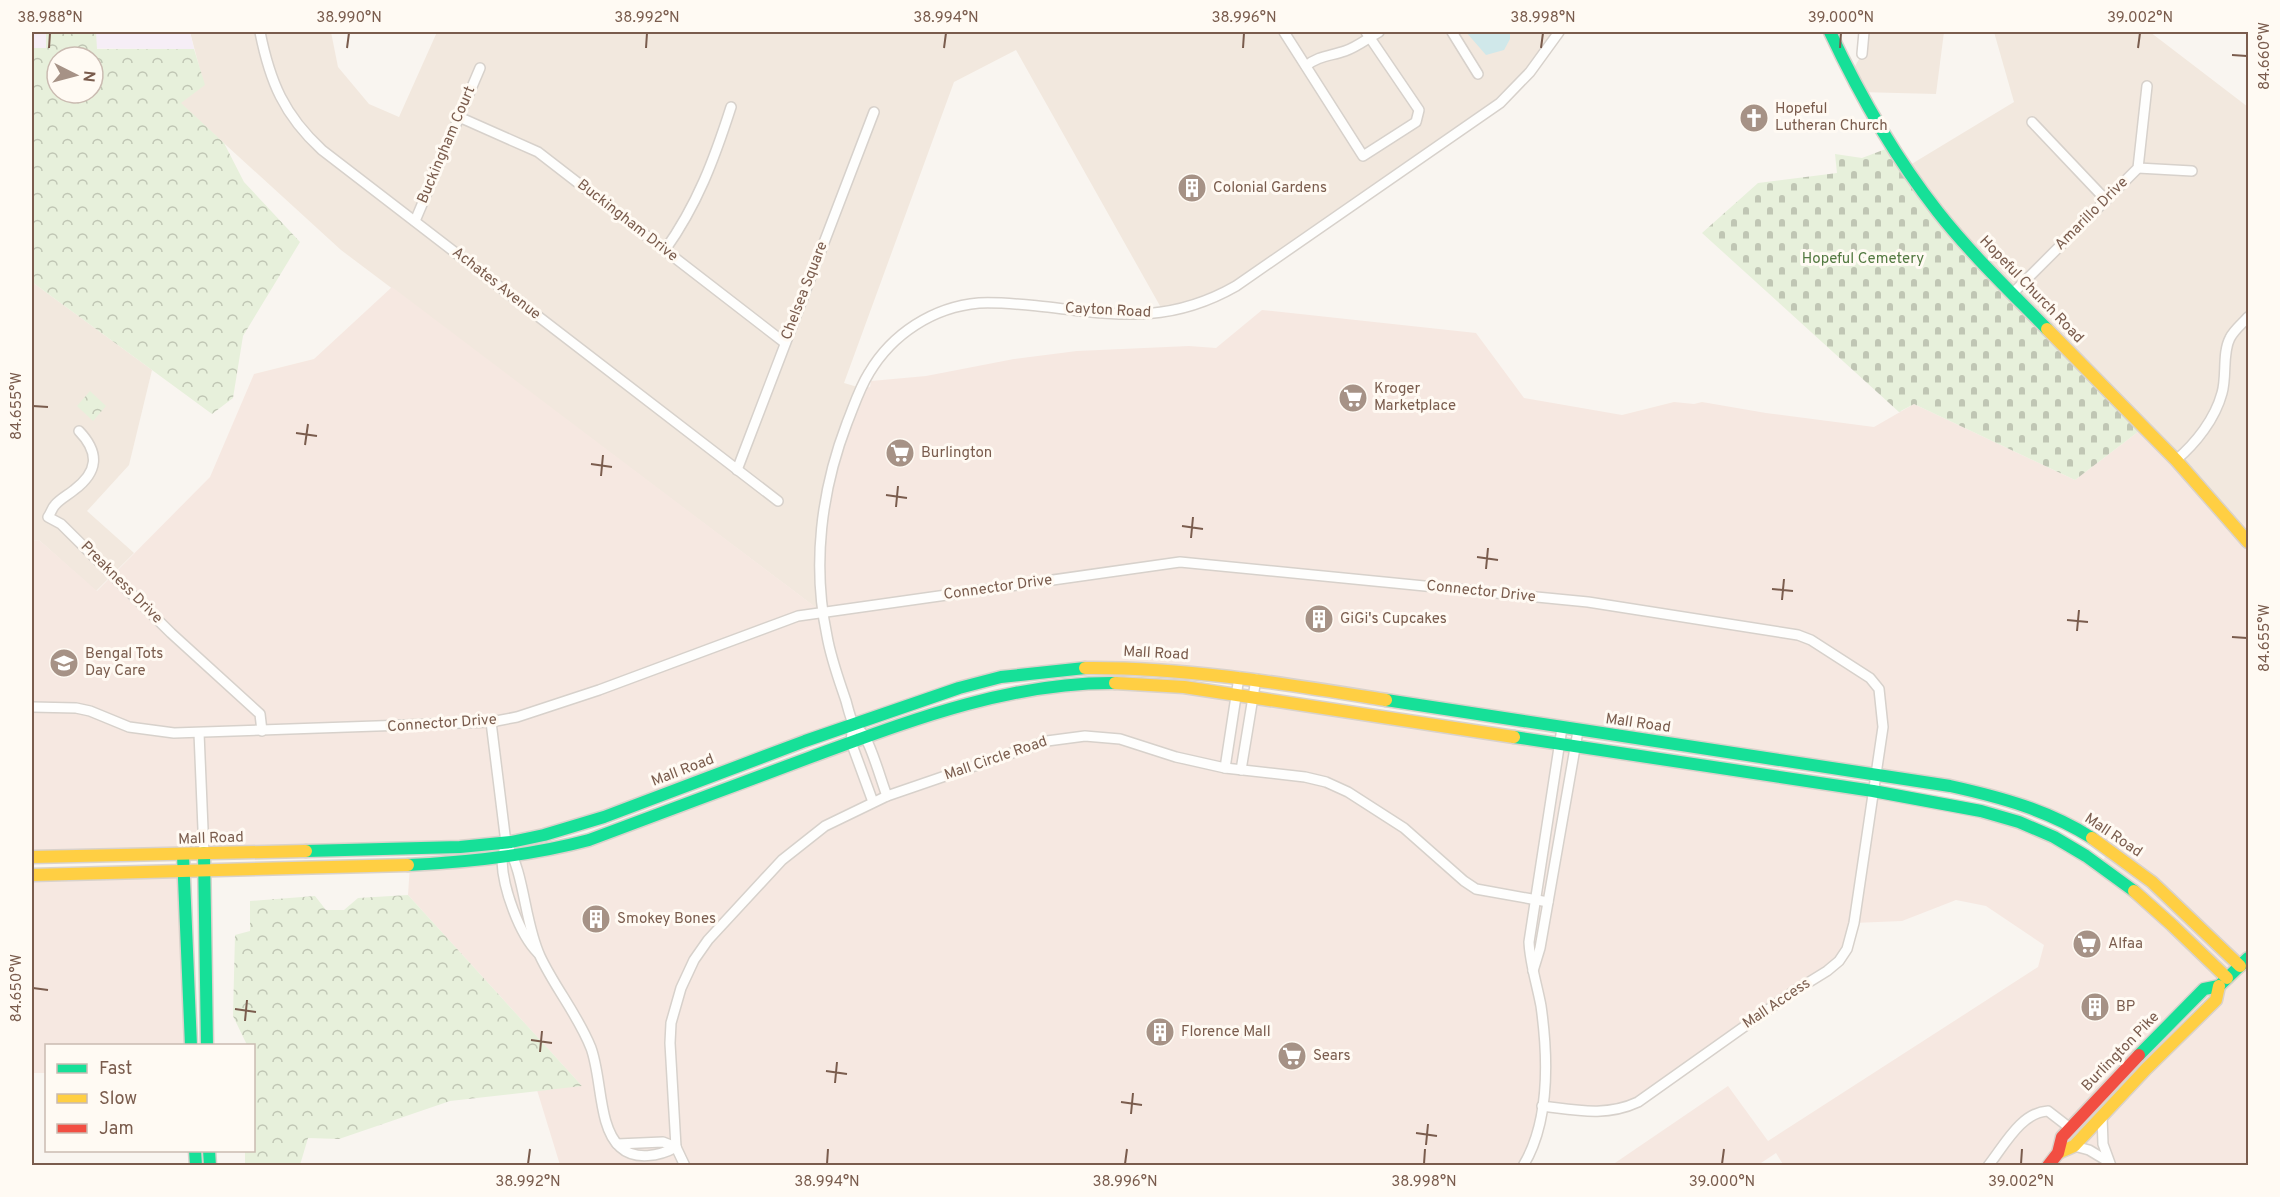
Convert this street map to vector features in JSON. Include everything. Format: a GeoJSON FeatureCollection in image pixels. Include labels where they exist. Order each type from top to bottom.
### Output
{"type":"FeatureCollection","features":[{"type":"Feature","properties":{"kind":"main road","name":"Hopeful Church Road"},"geometry":{"type":"LineString","coordinates":[[1830,32],[1854,83],[1891,147],[1950,225],[2176,460],[2248,542]]}},
{"type":"Feature","properties":{"kind":"main road","name":"Mall Road"},"geometry":{"type":"LineString","coordinates":[[32,857],[410,849],[506,843],[546,835],[630,808],[853,723],[954,689],[1002,677],[1045,672],[1128,667],[1177,669],[1256,679],[1980,792],[2023,804],[2058,818],[2095,839],[2127,862],[2244,962]]}},
{"type":"Feature","properties":{"kind":"main road","name":"Mall Road"},"geometry":{"type":"LineString","coordinates":[[32,875],[411,865],[508,857],[559,849],[589,840],[851,742],[949,709],[996,696],[1045,687],[1130,683],[1184,687],[1873,791],[1982,811],[2040,831],[2069,844],[2101,864],[2158,911],[2223,982]]}},
{"type":"Feature","properties":{"kind":"main road"},"geometry":{"type":"LineString","coordinates":[[204,853],[207,1044]]}},
{"type":"Feature","properties":{"kind":"main road"},"geometry":{"type":"LineString","coordinates":[[183,855],[191,1044]]}},
{"type":"Feature","properties":{"kind":"main road","name":"Burlington Pike"},"geometry":{"type":"LineString","coordinates":[[2048,1166],[2058,1153],[2062,1137],[2109,1084],[2204,989],[2223,982],[2244,962]]}},
{"type":"Feature","properties":{"kind":"main road","name":"Burlington Pike"},"geometry":{"type":"LineString","coordinates":[[2058,1153],[2074,1146],[2216,1000],[2223,982]]}},
{"type":"Feature","properties":{"kind":"street","name":"Achates Avenue"},"geometry":{"type":"LineString","coordinates":[[260,32],[274,86],[293,120],[322,150],[778,501]]}},
{"type":"Feature","properties":{"kind":"street"},"geometry":{"type":"LineString","coordinates":[[1284,32],[1363,156],[1416,122],[1419,110],[1372,33],[1353,47],[1313,60],[1306,66]]}},
{"type":"Feature","properties":{"kind":"street"},"geometry":{"type":"LineString","coordinates":[[1452,32],[1478,74]]}},
{"type":"Feature","properties":{"kind":"street","name":"Cayton Road"},"geometry":{"type":"LineString","coordinates":[[853,723],[833,661],[823,613],[819,553],[824,507],[831,471],[861,388],[877,360],[899,337],[926,319],[944,311],[978,303],[1009,303],[1145,315],[1183,309],[1219,296],[1500,103],[1530,72],[1559,32]]}},
{"type":"Feature","properties":{"kind":"street"},"geometry":{"type":"LineString","coordinates":[[1862,54],[1864,32]]}},
{"type":"Feature","properties":{"kind":"street","name":"Buckingham Court"},"geometry":{"type":"LineString","coordinates":[[415,221],[480,68]]}},
{"type":"Feature","properties":{"kind":"street","name":"Amarillo Drive"},"geometry":{"type":"LineString","coordinates":[[2013,293],[2138,168],[2147,86]]}},
{"type":"Feature","properties":{"kind":"street"},"geometry":{"type":"LineString","coordinates":[[665,250],[692,209],[718,147],[731,107]]}},
{"type":"Feature","properties":{"kind":"street","name":"Chelsea Square"},"geometry":{"type":"LineString","coordinates":[[737,470],[874,112]]}},
{"type":"Feature","properties":{"kind":"street","name":"Buckingham Drive"},"geometry":{"type":"LineString","coordinates":[[459,117],[538,152],[785,343]]}},
{"type":"Feature","properties":{"kind":"street"},"geometry":{"type":"LineString","coordinates":[[2032,122],[2106,200]]}},
{"type":"Feature","properties":{"kind":"street"},"geometry":{"type":"LineString","coordinates":[[2138,168],[2192,171]]}},
{"type":"Feature","properties":{"kind":"street"},"geometry":{"type":"LineString","coordinates":[[2176,460],[2197,439],[2218,404],[2224,386],[2227,346],[2230,338],[2248,317]]}},
{"type":"Feature","properties":{"kind":"street","name":"Preakness Drive"},"geometry":{"type":"LineString","coordinates":[[79,431],[94,451],[90,473],[84,481],[55,505],[48,517],[61,524],[171,633],[260,714],[262,731]]}},
{"type":"Feature","properties":{"kind":"street","name":"Connector Drive"},"geometry":{"type":"LineString","coordinates":[[32,707],[76,708],[90,711],[129,727],[174,733],[491,722],[517,717],[599,690],[789,619],[1180,562],[1588,602],[1798,635],[1811,640],[1870,678],[1879,689],[1883,727],[1876,774]]}},
{"type":"Feature","properties":{"kind":"street"},"geometry":{"type":"LineString","coordinates":[[1226,768],[1239,677]]}},
{"type":"Feature","properties":{"kind":"street"},"geometry":{"type":"LineString","coordinates":[[1241,770],[1256,679]]}},
{"type":"Feature","properties":{"kind":"street"},"geometry":{"type":"LineString","coordinates":[[491,722],[514,913],[525,939],[540,955],[578,1020],[590,1047],[609,1134],[617,1144],[663,1142],[676,1147]]}},
{"type":"Feature","properties":{"kind":"street"},"geometry":{"type":"LineString","coordinates":[[853,723],[865,737],[887,796]]}},
{"type":"Feature","properties":{"kind":"street"},"geometry":{"type":"LineString","coordinates":[[853,723],[851,742],[873,802]]}},
{"type":"Feature","properties":{"kind":"street"},"geometry":{"type":"LineString","coordinates":[[1523,1166],[1533,1146],[1542,1106],[1545,1068],[1540,1004],[1532,973],[1529,942],[1562,728]]}},
{"type":"Feature","properties":{"kind":"street"},"geometry":{"type":"LineString","coordinates":[[1532,973],[1540,948],[1578,730]]}},
{"type":"Feature","properties":{"kind":"street"},"geometry":{"type":"LineString","coordinates":[[199,733],[204,853]]}},
{"type":"Feature","properties":{"kind":"street","name":"Mall Circle Road"},"geometry":{"type":"LineString","coordinates":[[685,1166],[676,1147],[670,1043],[671,1023],[681,988],[694,960],[708,940],[782,860],[825,826],[887,796],[1047,741],[1066,737],[1120,739],[1176,757],[1226,768],[1305,777],[1326,782],[1348,792],[1404,828],[1476,889],[1548,902]]}},
{"type":"Feature","properties":{"kind":"street","name":"Mall Access"},"geometry":{"type":"LineString","coordinates":[[1542,1106],[1594,1113],[1625,1108],[1638,1102],[1839,961],[1847,950],[1854,922],[1876,774]]}},
{"type":"Feature","properties":{"kind":"street"},"geometry":{"type":"LineString","coordinates":[[508,857],[540,955]]}},
{"type":"Feature","properties":{"kind":"street"},"geometry":{"type":"LineString","coordinates":[[1988,1166],[2023,1122],[2035,1113],[2048,1111],[2070,1128]]}},
{"type":"Feature","properties":{"kind":"street"},"geometry":{"type":"LineString","coordinates":[[2102,1115],[2103,1144],[2110,1164]]}},
{"type":"Feature","properties":{"kind":"street"},"geometry":{"type":"LineString","coordinates":[[2074,1146],[2089,1150],[2110,1164]]}},
{"type":"Feature","properties":{"kind":"shaded area"},"geometry":{"type":"Polygon","coordinates":[[[32,32],[190,32],[194,49],[105,48],[105,45],[45,45],[45,48],[32,48],[32,32]]]}},
{"type":"Feature","properties":{"kind":"shaded area"},"geometry":{"type":"Polygon","coordinates":[[[190,32],[331,32],[338,67],[369,104],[399,117],[437,32],[1559,32],[1515,88],[1236,287],[1164,313],[1016,50],[954,82],[844,383],[861,388],[823,613],[341,250],[180,103],[204,85],[190,32]]]}},
{"type":"Feature","properties":{"kind":"shaded area"},"geometry":{"type":"Polygon","coordinates":[[[1864,32],[1944,32],[1936,94],[1859,92],[1850,75],[1862,54],[1864,32]]]}},
{"type":"Feature","properties":{"kind":"shaded area"},"geometry":{"type":"Polygon","coordinates":[[[1994,32],[2150,32],[2248,107],[2248,521],[2246,524],[2236,528],[1973,253],[1905,168],[2014,102],[1994,32]]]}},
{"type":"Feature","properties":{"kind":"shaded area"},"geometry":{"type":"Polygon","coordinates":[[[32,282],[152,370],[129,465],[87,511],[134,553],[96,591],[39,540],[32,541],[32,282]]]}},
{"type":"Feature","properties":{"kind":"shaded area"},"geometry":{"type":"Polygon","coordinates":[[[392,287],[822,612],[826,496],[861,388],[870,387],[871,381],[926,376],[1014,359],[1077,351],[1189,346],[1216,348],[1262,310],[1476,333],[1524,398],[1622,415],[1674,402],[1694,404],[1702,402],[1874,427],[1914,404],[2075,480],[2143,428],[2236,527],[2248,521],[2248,1165],[1784,1166],[1776,1153],[1758,1165],[1612,1165],[1728,1086],[1768,1141],[2038,967],[2044,945],[1986,906],[1956,900],[1902,921],[1854,923],[1843,956],[1625,1108],[1542,1106],[1523,1165],[560,1165],[537,1090],[581,1085],[408,895],[410,865],[559,849],[996,696],[1130,683],[1982,811],[2101,864],[2109,850],[2095,839],[1980,792],[1253,679],[1084,668],[938,695],[629,808],[506,843],[32,857],[32,541],[39,540],[97,591],[210,477],[254,374],[314,359],[392,287]]]}},
{"type":"Feature","properties":{"kind":"shaded area"},"geometry":{"type":"Polygon","coordinates":[[[183,872],[191,1044],[45,1044],[45,1073],[32,1073],[32,875],[183,872]]]}},
{"type":"Feature","properties":{"kind":"green space"},"geometry":{"type":"Polygon","coordinates":[[[46,32],[96,32],[97,45],[46,45],[46,32]]]}},
{"type":"Feature","properties":{"kind":"green space"},"geometry":{"type":"Polygon","coordinates":[[[32,48],[45,48],[45,105],[105,105],[105,49],[194,49],[205,85],[181,103],[224,143],[244,182],[300,242],[243,336],[233,398],[212,414],[32,282],[32,48]]]}},
{"type":"Feature","properties":{"kind":"green space","name":"Hopeful Cemetery"},"geometry":{"type":"Polygon","coordinates":[[[1891,147],[1921,190],[2143,428],[2075,480],[1914,404],[1899,412],[1702,233],[1758,183],[1837,173],[1835,154],[1862,158],[1891,147]]]}},
{"type":"Feature","properties":{"kind":"green space"},"geometry":{"type":"Polygon","coordinates":[[[90,391],[106,406],[93,421],[77,406],[90,391]]]}},
{"type":"Feature","properties":{"kind":"green space"},"geometry":{"type":"Polygon","coordinates":[[[408,895],[582,1086],[450,1101],[339,1139],[308,1138],[300,1165],[245,1165],[245,1152],[255,1152],[255,1044],[247,1044],[233,1016],[235,935],[250,931],[250,901],[315,896],[326,910],[344,910],[358,898],[408,895]]]}},
{"type":"Feature","properties":{"kind":"water"},"geometry":{"type":"Polygon","coordinates":[[[1466,32],[1510,32],[1510,39],[1504,50],[1486,55],[1466,32]]]}},
{"type":"Feature","properties":{"kind":"traffic: fast"},"geometry":{"type":"LineString","coordinates":[[1830,32],[1879,125],[1922,191],[1964,243],[2047,329]]}},
{"type":"Feature","properties":{"kind":"traffic: fast"},"geometry":{"type":"LineString","coordinates":[[306,851],[460,847],[511,842],[544,835],[604,817],[805,741],[959,688],[1001,677],[1085,668]]}},
{"type":"Feature","properties":{"kind":"traffic: fast"},"geometry":{"type":"LineString","coordinates":[[408,865],[499,857],[589,840],[848,743],[960,706],[1037,689],[1076,684],[1115,683]]}},
{"type":"Feature","properties":{"kind":"traffic: fast"},"geometry":{"type":"LineString","coordinates":[[1386,700],[1950,786],[2041,812],[2092,838]]}},
{"type":"Feature","properties":{"kind":"traffic: fast"},"geometry":{"type":"LineString","coordinates":[[1514,737],[1873,791],[1981,811],[2019,822],[2054,837],[2086,856],[2134,891]]}},
{"type":"Feature","properties":{"kind":"traffic: fast"},"geometry":{"type":"LineString","coordinates":[[204,853],[207,1044]]}},
{"type":"Feature","properties":{"kind":"traffic: fast"},"geometry":{"type":"LineString","coordinates":[[183,855],[191,1044]]}},
{"type":"Feature","properties":{"kind":"traffic: fast"},"geometry":{"type":"LineString","coordinates":[[2139,1055],[2204,989],[2219,986],[2248,958]]}},
{"type":"Feature","properties":{"kind":"traffic: fast"},"geometry":{"type":"LineString","coordinates":[[195,1152],[196,1166]]}},
{"type":"Feature","properties":{"kind":"traffic: fast"},"geometry":{"type":"LineString","coordinates":[[209,1152],[210,1166]]}},
{"type":"Feature","properties":{"kind":"traffic: slow"},"geometry":{"type":"LineString","coordinates":[[2047,329],[2176,460],[2248,542]]}},
{"type":"Feature","properties":{"kind":"traffic: slow"},"geometry":{"type":"LineString","coordinates":[[1085,668],[1198,673],[1386,700]]}},
{"type":"Feature","properties":{"kind":"traffic: slow"},"geometry":{"type":"LineString","coordinates":[[1115,683],[1184,687],[1514,737]]}},
{"type":"Feature","properties":{"kind":"traffic: slow"},"geometry":{"type":"LineString","coordinates":[[2092,838],[2152,882],[2240,966]]}},
{"type":"Feature","properties":{"kind":"traffic: slow"},"geometry":{"type":"LineString","coordinates":[[32,857],[306,851]]}},
{"type":"Feature","properties":{"kind":"traffic: slow"},"geometry":{"type":"LineString","coordinates":[[32,875],[408,865]]}},
{"type":"Feature","properties":{"kind":"traffic: slow"},"geometry":{"type":"LineString","coordinates":[[2134,891],[2227,978]]}},
{"type":"Feature","properties":{"kind":"traffic: slow"},"geometry":{"type":"LineString","coordinates":[[2058,1153],[2074,1146],[2146,1069],[2216,1000],[2219,986]]}},
{"type":"Feature","properties":{"kind":"traffic: jam"},"geometry":{"type":"LineString","coordinates":[[2048,1166],[2058,1153],[2062,1137],[2139,1055]]}},
{"type":"Feature","properties":{"kind":"place","name":"Hopeful Lutheran Church"},"geometry":{"type":"Point","coordinates":[1754,118]}},
{"type":"Feature","properties":{"kind":"place","name":"Colonial Gardens"},"geometry":{"type":"Point","coordinates":[1192,188]}},
{"type":"Feature","properties":{"kind":"place","name":"Kroger Marketplace"},"geometry":{"type":"Point","coordinates":[1353,398]}},
{"type":"Feature","properties":{"kind":"place","name":"Burlington"},"geometry":{"type":"Point","coordinates":[900,453]}},
{"type":"Feature","properties":{"kind":"place","name":"GiGi's Cupcakes"},"geometry":{"type":"Point","coordinates":[1319,619]}},
{"type":"Feature","properties":{"kind":"place","name":"Bengal Tots Day Care"},"geometry":{"type":"Point","coordinates":[64,663]}},
{"type":"Feature","properties":{"kind":"place","name":"Smokey Bones"},"geometry":{"type":"Point","coordinates":[596,919]}},
{"type":"Feature","properties":{"kind":"place","name":"Alfaa"},"geometry":{"type":"Point","coordinates":[2087,944]}},
{"type":"Feature","properties":{"kind":"place","name":"BP"},"geometry":{"type":"Point","coordinates":[2095,1007]}},
{"type":"Feature","properties":{"kind":"place","name":"Florence Mall"},"geometry":{"type":"Point","coordinates":[1160,1032]}},
{"type":"Feature","properties":{"kind":"place","name":"Sears"},"geometry":{"type":"Point","coordinates":[1292,1056]}}]}
